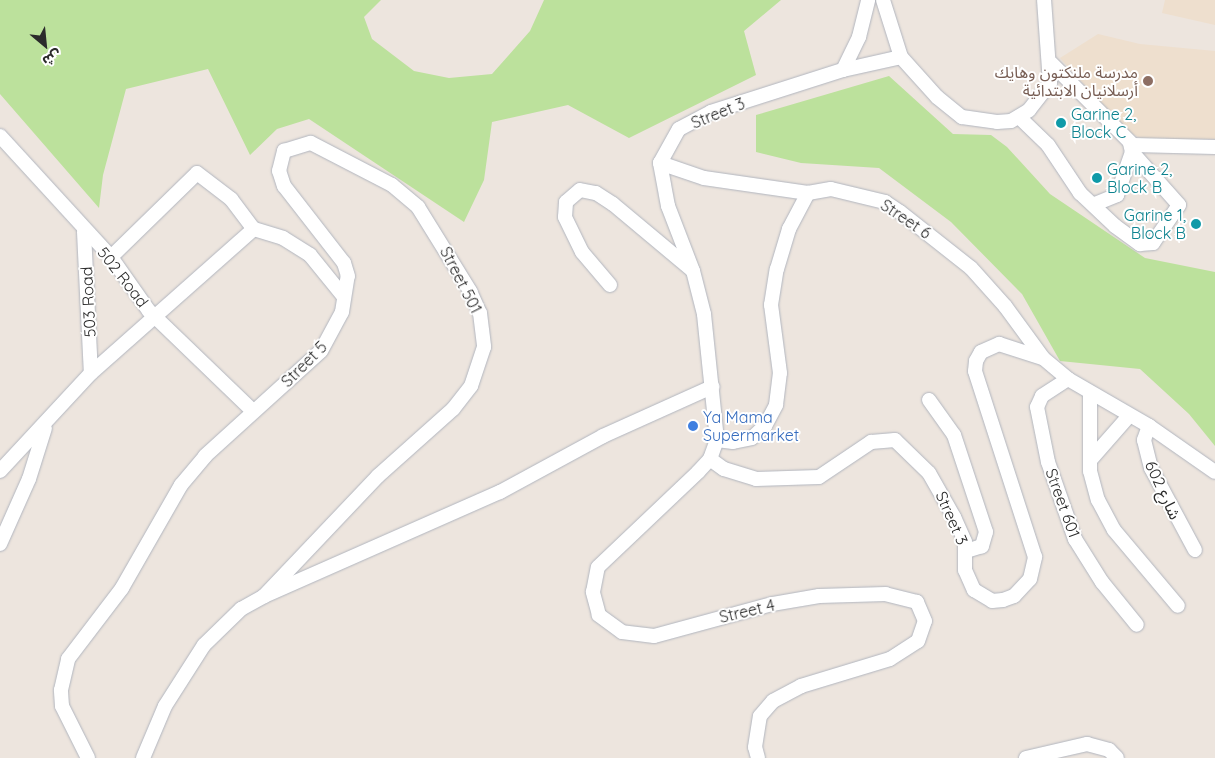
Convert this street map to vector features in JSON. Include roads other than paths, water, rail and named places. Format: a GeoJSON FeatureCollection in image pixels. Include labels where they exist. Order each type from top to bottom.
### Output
{"type":"FeatureCollection","features":[{"type":"Feature","properties":{"kind":"street"},"geometry":{"type":"LineString","coordinates":[[843,70],[859,37],[868,0]]}},
{"type":"Feature","properties":{"kind":"street"},"geometry":{"type":"LineString","coordinates":[[883,0],[901,57],[950,110],[962,117],[997,122],[1020,116],[1048,88],[1051,63],[1044,0]]}},
{"type":"Feature","properties":{"kind":"street","name":"Street 3"},"geometry":{"type":"LineString","coordinates":[[660,163],[679,129],[697,118],[843,70],[901,57]]}},
{"type":"Feature","properties":{"kind":"street"},"geometry":{"type":"LineString","coordinates":[[1020,116],[1048,145],[1080,193],[1095,204],[1115,226],[1140,244],[1153,243],[1179,205],[1131,148],[1051,63]]}},
{"type":"Feature","properties":{"kind":"street","name":"502 Road"},"geometry":{"type":"LineString","coordinates":[[0,136],[84,232],[111,257],[156,318],[253,411]]}},
{"type":"Feature","properties":{"kind":"street","name":"Street 501"},"geometry":{"type":"LineString","coordinates":[[264,596],[378,476],[453,409],[471,386],[484,348],[480,313],[470,291],[434,230],[410,199],[329,149],[311,143],[292,146],[280,157],[280,176],[344,263],[348,276],[344,297]]}},
{"type":"Feature","properties":{"kind":"street"},"geometry":{"type":"LineString","coordinates":[[1131,148],[1215,147]]}},
{"type":"Feature","properties":{"kind":"street"},"geometry":{"type":"LineString","coordinates":[[1095,204],[1117,195],[1131,148]]}},
{"type":"Feature","properties":{"kind":"street"},"geometry":{"type":"LineString","coordinates":[[143,758],[165,706],[204,645],[235,614],[264,596],[500,492],[603,436],[712,387],[704,314],[692,271],[668,206],[660,163]]}},
{"type":"Feature","properties":{"kind":"street","name":"Street 6"},"geometry":{"type":"LineString","coordinates":[[660,163],[704,178],[808,193],[831,189],[885,202],[971,268],[1005,306],[1043,358],[1068,379],[1149,426],[1215,472]]}},
{"type":"Feature","properties":{"kind":"street"},"geometry":{"type":"LineString","coordinates":[[111,257],[198,173],[231,199],[254,230],[283,238],[310,255],[344,297]]}},
{"type":"Feature","properties":{"kind":"street"},"geometry":{"type":"LineString","coordinates":[[610,285],[582,252],[565,217],[566,202],[580,190],[596,193],[612,204],[692,271]]}},
{"type":"Feature","properties":{"kind":"street"},"geometry":{"type":"LineString","coordinates":[[717,440],[732,442],[752,438],[765,426],[776,405],[780,373],[772,321],[772,290],[789,229],[808,193]]}},
{"type":"Feature","properties":{"kind":"street"},"geometry":{"type":"LineString","coordinates":[[0,471],[46,425],[91,373],[156,318],[254,230]]}},
{"type":"Feature","properties":{"kind":"street","name":"503 Road"},"geometry":{"type":"LineString","coordinates":[[84,232],[91,373]]}},
{"type":"Feature","properties":{"kind":"street","name":"Street 5"},"geometry":{"type":"LineString","coordinates":[[88,758],[62,706],[61,690],[68,659],[122,588],[181,485],[205,456],[321,351],[336,327],[344,297]]}},
{"type":"Feature","properties":{"kind":"street","name":"Street 3"},"geometry":{"type":"LineString","coordinates":[[710,459],[732,472],[756,479],[819,477],[871,442],[895,440],[929,473],[954,517],[967,551],[968,580],[982,597],[1004,600],[1014,596],[1030,579],[1035,557],[975,371],[981,352],[999,344],[1043,358]]}},
{"type":"Feature","properties":{"kind":"street","name":"Street 601"},"geometry":{"type":"LineString","coordinates":[[1068,379],[1042,396],[1036,407],[1048,462],[1076,539],[1102,582],[1137,625]]}},
{"type":"Feature","properties":{"kind":"street","name":"Street 4"},"geometry":{"type":"LineString","coordinates":[[712,387],[717,440],[710,459],[598,567],[593,592],[595,607],[606,623],[633,636],[654,636],[772,604],[850,594],[907,597],[917,602],[925,621],[918,641],[890,659],[802,686],[773,701],[760,716],[755,747],[758,758]]}},
{"type":"Feature","properties":{"kind":"street"},"geometry":{"type":"LineString","coordinates":[[1090,393],[1092,485],[1114,530],[1178,606]]}},
{"type":"Feature","properties":{"kind":"street"},"geometry":{"type":"LineString","coordinates":[[929,400],[954,435],[986,532],[982,546],[967,551]]}},
{"type":"Feature","properties":{"kind":"street"},"geometry":{"type":"LineString","coordinates":[[1092,458],[1129,416]]}},
{"type":"Feature","properties":{"kind":"street"},"geometry":{"type":"LineString","coordinates":[[0,544],[17,509],[46,425]]}},
{"type":"Feature","properties":{"kind":"street","name":"شارع 602"},"geometry":{"type":"LineString","coordinates":[[1149,426],[1144,440],[1151,468],[1195,550]]}},
{"type":"Feature","properties":{"kind":"street"},"geometry":{"type":"LineString","coordinates":[[1026,758],[1087,744],[1109,750],[1117,758]]}},
{"type":"Feature","properties":{"kind":"place","name":"مدرسة ملنكتون وهايك أرسلانيان الابتدائية"},"geometry":{"type":"Point","coordinates":[1148,81]}},
{"type":"Feature","properties":{"kind":"place","name":"Garine 2, Block C"},"geometry":{"type":"Point","coordinates":[1061,123]}},
{"type":"Feature","properties":{"kind":"place","name":"Garine 2, Block B"},"geometry":{"type":"Point","coordinates":[1097,178]}},
{"type":"Feature","properties":{"kind":"place","name":"Garine 1, Block B"},"geometry":{"type":"Point","coordinates":[1196,224]}},
{"type":"Feature","properties":{"kind":"place","name":"Ya Mama Supermarket"},"geometry":{"type":"Point","coordinates":[693,426]}}]}
